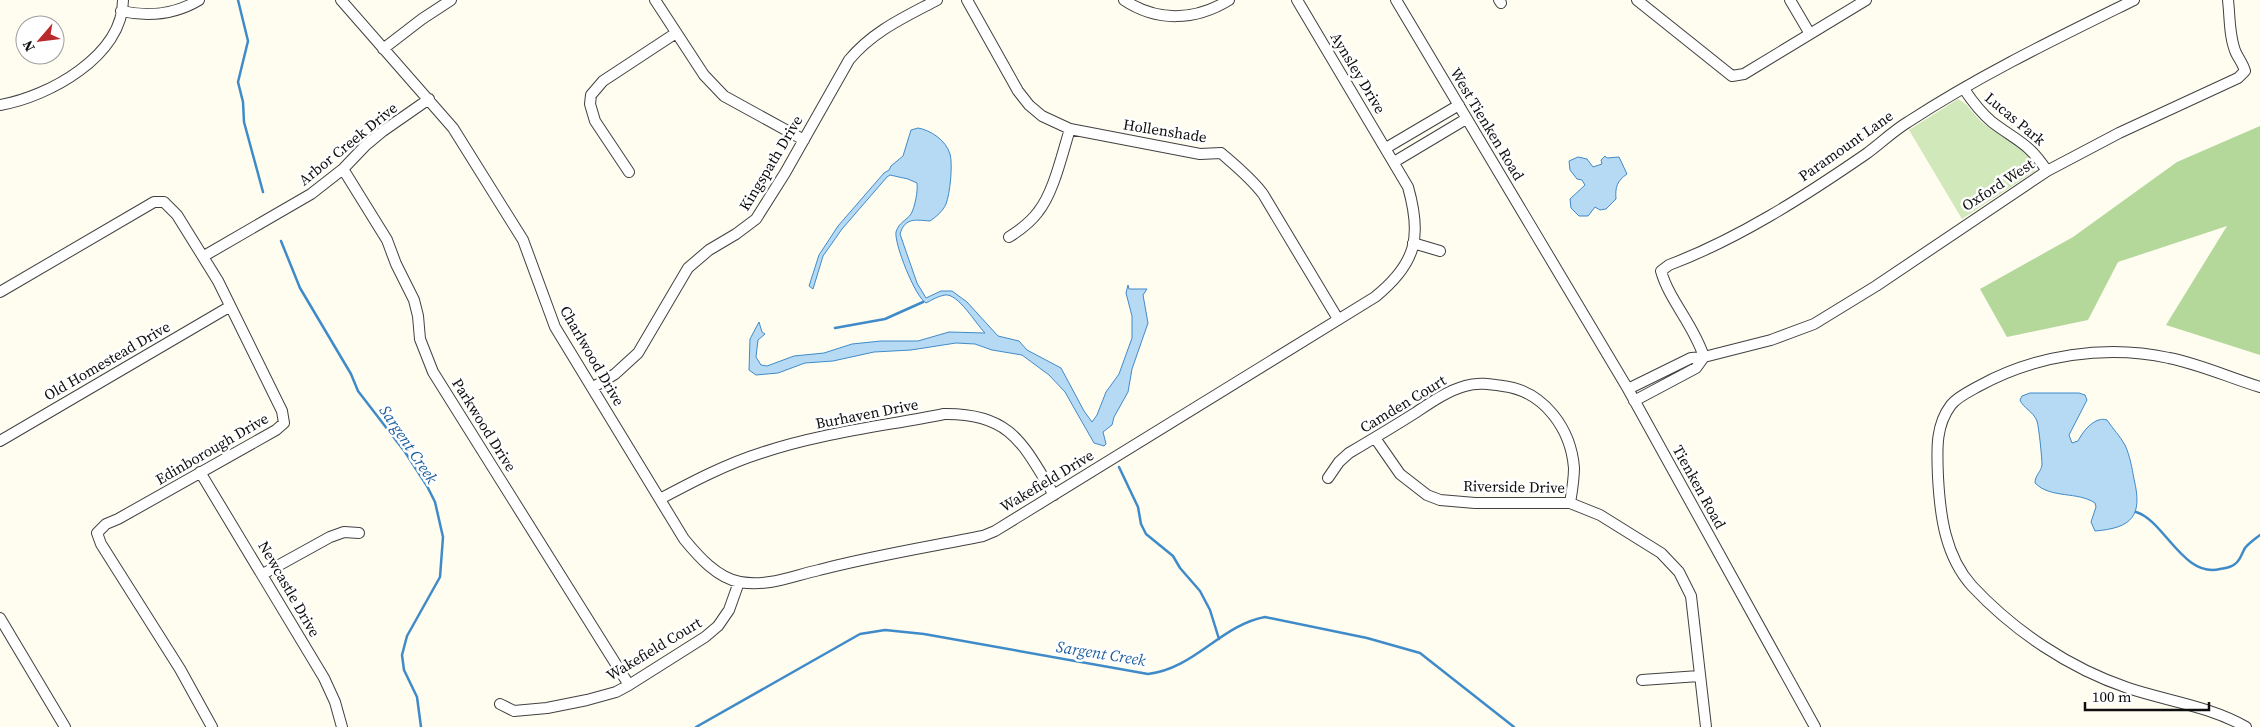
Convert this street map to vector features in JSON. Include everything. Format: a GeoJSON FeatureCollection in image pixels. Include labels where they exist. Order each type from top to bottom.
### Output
{"type":"FeatureCollection","features":[{"type":"Feature","properties":{"kind":"street"},"geometry":{"type":"LineString","coordinates":[[0,104],[30,98],[94,59],[118,24],[123,0]]}},
{"type":"Feature","properties":{"kind":"street"},"geometry":{"type":"LineString","coordinates":[[121,11],[142,16],[160,14],[176,10],[199,0]]}},
{"type":"Feature","properties":{"kind":"street"},"geometry":{"type":"LineString","coordinates":[[341,0],[383,50],[429,99]]}},
{"type":"Feature","properties":{"kind":"street"},"geometry":{"type":"LineString","coordinates":[[383,50],[422,19],[452,0]]}},
{"type":"Feature","properties":{"kind":"street"},"geometry":{"type":"LineString","coordinates":[[655,0],[704,76],[724,96],[804,140]]}},
{"type":"Feature","properties":{"kind":"street","name":"Kingspath Drive"},"geometry":{"type":"LineString","coordinates":[[592,388],[615,374],[638,353],[688,268],[709,250],[736,234],[756,219],[804,140],[849,60],[862,44],[888,26],[937,0]]}},
{"type":"Feature","properties":{"kind":"street","name":"Hollenshade"},"geometry":{"type":"LineString","coordinates":[[967,0],[1018,91],[1029,105],[1042,116],[1070,129],[1200,154],[1221,153],[1251,178],[1264,194],[1338,320]]}},
{"type":"Feature","properties":{"kind":"street"},"geometry":{"type":"LineString","coordinates":[[1124,0],[1136,8],[1155,15],[1172,17],[1203,12],[1229,0]]}},
{"type":"Feature","properties":{"kind":"street","name":"Aynsley Drive"},"geometry":{"type":"LineString","coordinates":[[1297,0],[1408,186],[1416,213],[1416,234],[1413,243]]}},
{"type":"Feature","properties":{"kind":"street","name":"West Tienken Road"},"geometry":{"type":"LineString","coordinates":[[1396,0],[1552,263]]}},
{"type":"Feature","properties":{"kind":"street"},"geometry":{"type":"LineString","coordinates":[[1637,0],[1732,76],[1744,74],[1866,0]]}},
{"type":"Feature","properties":{"kind":"street"},"geometry":{"type":"LineString","coordinates":[[1790,0],[1810,34]]}},
{"type":"Feature","properties":{"kind":"street","name":"Paramount Lane"},"geometry":{"type":"LineString","coordinates":[[1704,357],[1693,328],[1664,280],[1661,271],[1669,265],[1725,239],[1783,207],[1867,153],[1906,123],[2008,62],[2134,0]]}},
{"type":"Feature","properties":{"kind":"street","name":"Oxford West"},"geometry":{"type":"LineString","coordinates":[[1628,389],[1691,358],[1704,357],[1789,335],[1814,324],[1876,286],[2047,171],[2119,133],[2238,78],[2245,71],[2242,61],[2236,53],[2231,33],[2228,0]]}},
{"type":"Feature","properties":{"kind":"street"},"geometry":{"type":"LineString","coordinates":[[629,172],[595,121],[590,104],[591,95],[603,81],[676,32]]}},
{"type":"Feature","properties":{"kind":"street","name":"Lucas Park"},"geometry":{"type":"LineString","coordinates":[[1964,89],[1977,108],[1987,117],[2026,144],[2047,171]]}},
{"type":"Feature","properties":{"kind":"street","name":"Arbor Creek Drive"},"geometry":{"type":"LineString","coordinates":[[204,256],[311,194],[343,169],[371,140],[429,99]]}},
{"type":"Feature","properties":{"kind":"street","name":"Charlwood Drive"},"geometry":{"type":"LineString","coordinates":[[429,99],[453,128],[523,240],[555,327],[684,539],[698,556],[715,571],[739,582]]}},
{"type":"Feature","properties":{"kind":"street"},"geometry":{"type":"LineString","coordinates":[[1386,148],[1458,106]]}},
{"type":"Feature","properties":{"kind":"street"},"geometry":{"type":"LineString","coordinates":[[1394,162],[1466,119]]}},
{"type":"Feature","properties":{"kind":"street"},"geometry":{"type":"LineString","coordinates":[[1009,237],[1026,226],[1040,211],[1070,129]]}},
{"type":"Feature","properties":{"kind":"street","name":"Parkwood Drive"},"geometry":{"type":"LineString","coordinates":[[343,169],[388,240],[396,264],[414,300],[418,316],[420,339],[433,372],[629,685]]}},
{"type":"Feature","properties":{"kind":"street","name":"Edinborough Drive"},"geometry":{"type":"LineString","coordinates":[[0,292],[154,202],[164,202],[171,207],[204,256],[282,411],[284,423],[276,430],[106,524],[97,533],[101,544],[180,669],[212,727]]}},
{"type":"Feature","properties":{"kind":"street"},"geometry":{"type":"LineString","coordinates":[[1413,243],[1440,251]]}},
{"type":"Feature","properties":{"kind":"street","name":"Wakefield Drive"},"geometry":{"type":"LineString","coordinates":[[739,582],[762,583],[788,580],[818,570],[983,536],[995,531],[1375,297],[1389,286],[1401,272],[1413,243]]}},
{"type":"Feature","properties":{"kind":"street","name":"Tienken Road"},"geometry":{"type":"LineString","coordinates":[[1552,263],[1628,389],[1815,727]]}},
{"type":"Feature","properties":{"kind":"street","name":"Old Homestead Drive"},"geometry":{"type":"LineString","coordinates":[[0,441],[229,307]]}},
{"type":"Feature","properties":{"kind":"street"},"geometry":{"type":"LineString","coordinates":[[2246,727],[2216,713],[2129,688],[2090,674],[2062,658],[2006,618],[1971,585],[1957,564],[1946,540],[1939,500],[1938,431],[1952,404],[1988,381],[2039,361],[2060,356],[2123,352],[2152,355],[2170,358],[2260,387]]}},
{"type":"Feature","properties":{"kind":"street","name":"Oxford West"},"geometry":{"type":"LineString","coordinates":[[1634,400],[1696,368],[1704,357]]}},
{"type":"Feature","properties":{"kind":"street","name":"Camden Court"},"geometry":{"type":"LineString","coordinates":[[1328,478],[1339,462],[1349,453],[1458,388],[1478,383],[1510,386],[1541,402],[1560,424],[1571,452],[1574,469],[1570,503]]}},
{"type":"Feature","properties":{"kind":"street","name":"Burhaven Drive"},"geometry":{"type":"LineString","coordinates":[[660,499],[690,483],[759,453],[791,444],[944,414],[967,414],[985,418],[1003,426],[1018,438],[1054,495]]}},
{"type":"Feature","properties":{"kind":"street","name":"Riverside Drive"},"geometry":{"type":"LineString","coordinates":[[1375,438],[1400,474],[1414,487],[1440,500],[1475,503],[1570,503],[1600,515],[1662,553],[1679,572],[1691,596],[1706,727]]}},
{"type":"Feature","properties":{"kind":"street","name":"Newcastle Drive"},"geometry":{"type":"LineString","coordinates":[[200,472],[263,574],[330,689],[342,727]]}},
{"type":"Feature","properties":{"kind":"street"},"geometry":{"type":"LineString","coordinates":[[263,574],[344,532],[359,533]]}},
{"type":"Feature","properties":{"kind":"street","name":"Wakefield Court"},"geometry":{"type":"LineString","coordinates":[[500,704],[514,711],[533,710],[616,692],[705,638],[718,626],[729,610],[739,582]]}},
{"type":"Feature","properties":{"kind":"street"},"geometry":{"type":"LineString","coordinates":[[0,620],[65,727]]}},
{"type":"Feature","properties":{"kind":"street"},"geometry":{"type":"LineString","coordinates":[[1642,680],[1699,676]]}},
{"type":"Feature","properties":{"kind":"green space"},"geometry":{"type":"Polygon","coordinates":[[[1958,99],[1983,123],[2017,147],[2036,164],[2035,171],[1962,219],[1909,130],[1958,99]]]}},
{"type":"Feature","properties":{"kind":"green space"},"geometry":{"type":"Polygon","coordinates":[[[2260,126],[2260,355],[2166,325],[2227,226],[2118,262],[2088,320],[2007,337],[1980,289],[2073,237],[2177,162],[2260,126]]]}},
{"type":"Feature","properties":{"kind":"water"},"geometry":{"type":"Polygon","coordinates":[[[918,128],[932,133],[945,144],[950,154],[951,179],[946,204],[937,216],[930,221],[916,220],[908,222],[900,234],[917,283],[926,298],[941,291],[952,291],[967,302],[998,336],[1019,341],[1027,350],[1061,368],[1092,422],[1097,415],[1106,392],[1119,374],[1132,338],[1132,316],[1126,293],[1128,285],[1129,289],[1147,289],[1143,295],[1148,323],[1132,369],[1128,392],[1114,417],[1112,425],[1103,432],[1106,444],[1104,446],[1094,443],[1065,392],[1049,375],[1022,355],[992,350],[975,344],[956,343],[911,350],[874,352],[833,361],[805,363],[778,373],[756,375],[749,370],[750,339],[759,322],[762,332],[765,334],[758,340],[756,357],[761,365],[767,366],[794,356],[824,353],[852,344],[881,341],[918,341],[949,332],[985,333],[955,299],[945,295],[926,303],[921,299],[911,281],[896,238],[899,226],[911,214],[915,203],[917,183],[908,179],[890,175],[887,177],[842,229],[823,256],[813,289],[809,286],[819,255],[838,226],[884,173],[903,156],[911,130],[918,128]]]}},
{"type":"Feature","properties":{"kind":"water"},"geometry":{"type":"Polygon","coordinates":[[[1605,156],[1607,158],[1619,157],[1627,174],[1617,185],[1616,199],[1606,209],[1600,210],[1595,207],[1588,216],[1579,216],[1571,208],[1570,199],[1585,185],[1570,170],[1569,161],[1578,157],[1587,159],[1593,167],[1602,164],[1601,160],[1605,156]]]}},
{"type":"Feature","properties":{"kind":"water"},"geometry":{"type":"Polygon","coordinates":[[[2030,393],[2079,393],[2085,395],[2087,400],[2069,435],[2072,443],[2078,441],[2090,425],[2103,419],[2107,420],[2119,436],[2125,445],[2132,466],[2137,502],[2132,518],[2126,523],[2118,527],[2095,531],[2091,522],[2096,507],[2095,503],[2088,499],[2049,491],[2035,483],[2042,465],[2038,425],[2031,412],[2020,400],[2022,396],[2030,393]]]}},
{"type":"Feature","properties":{"kind":"waterway","name":"Sargent Creek"},"geometry":{"type":"LineString","coordinates":[[238,0],[248,41],[238,82],[243,102],[244,122],[263,192]]}},
{"type":"Feature","properties":{"kind":"waterway","name":"Sargent Creek"},"geometry":{"type":"LineString","coordinates":[[281,241],[300,288],[351,374],[358,391],[405,452],[435,502],[443,537],[440,577],[407,636],[402,655],[404,670],[417,697],[421,727]]}},
{"type":"Feature","properties":{"kind":"waterway"},"geometry":{"type":"LineString","coordinates":[[835,328],[885,319],[923,302]]}},
{"type":"Feature","properties":{"kind":"waterway"},"geometry":{"type":"LineString","coordinates":[[1119,467],[1138,507],[1141,524],[1146,534],[1173,556],[1180,568],[1200,591],[1210,610],[1219,639]]}},
{"type":"Feature","properties":{"kind":"waterway"},"geometry":{"type":"LineString","coordinates":[[2136,512],[2146,517],[2156,526],[2185,557],[2195,565],[2207,569],[2228,568],[2233,565],[2238,561],[2245,548],[2260,535]]}},
{"type":"Feature","properties":{"kind":"waterway","name":"Sargent Creek"},"geometry":{"type":"LineString","coordinates":[[696,727],[860,634],[885,630],[924,634],[1148,674],[1180,664],[1235,629],[1265,617],[1367,638],[1420,653],[1514,727]]}}]}
